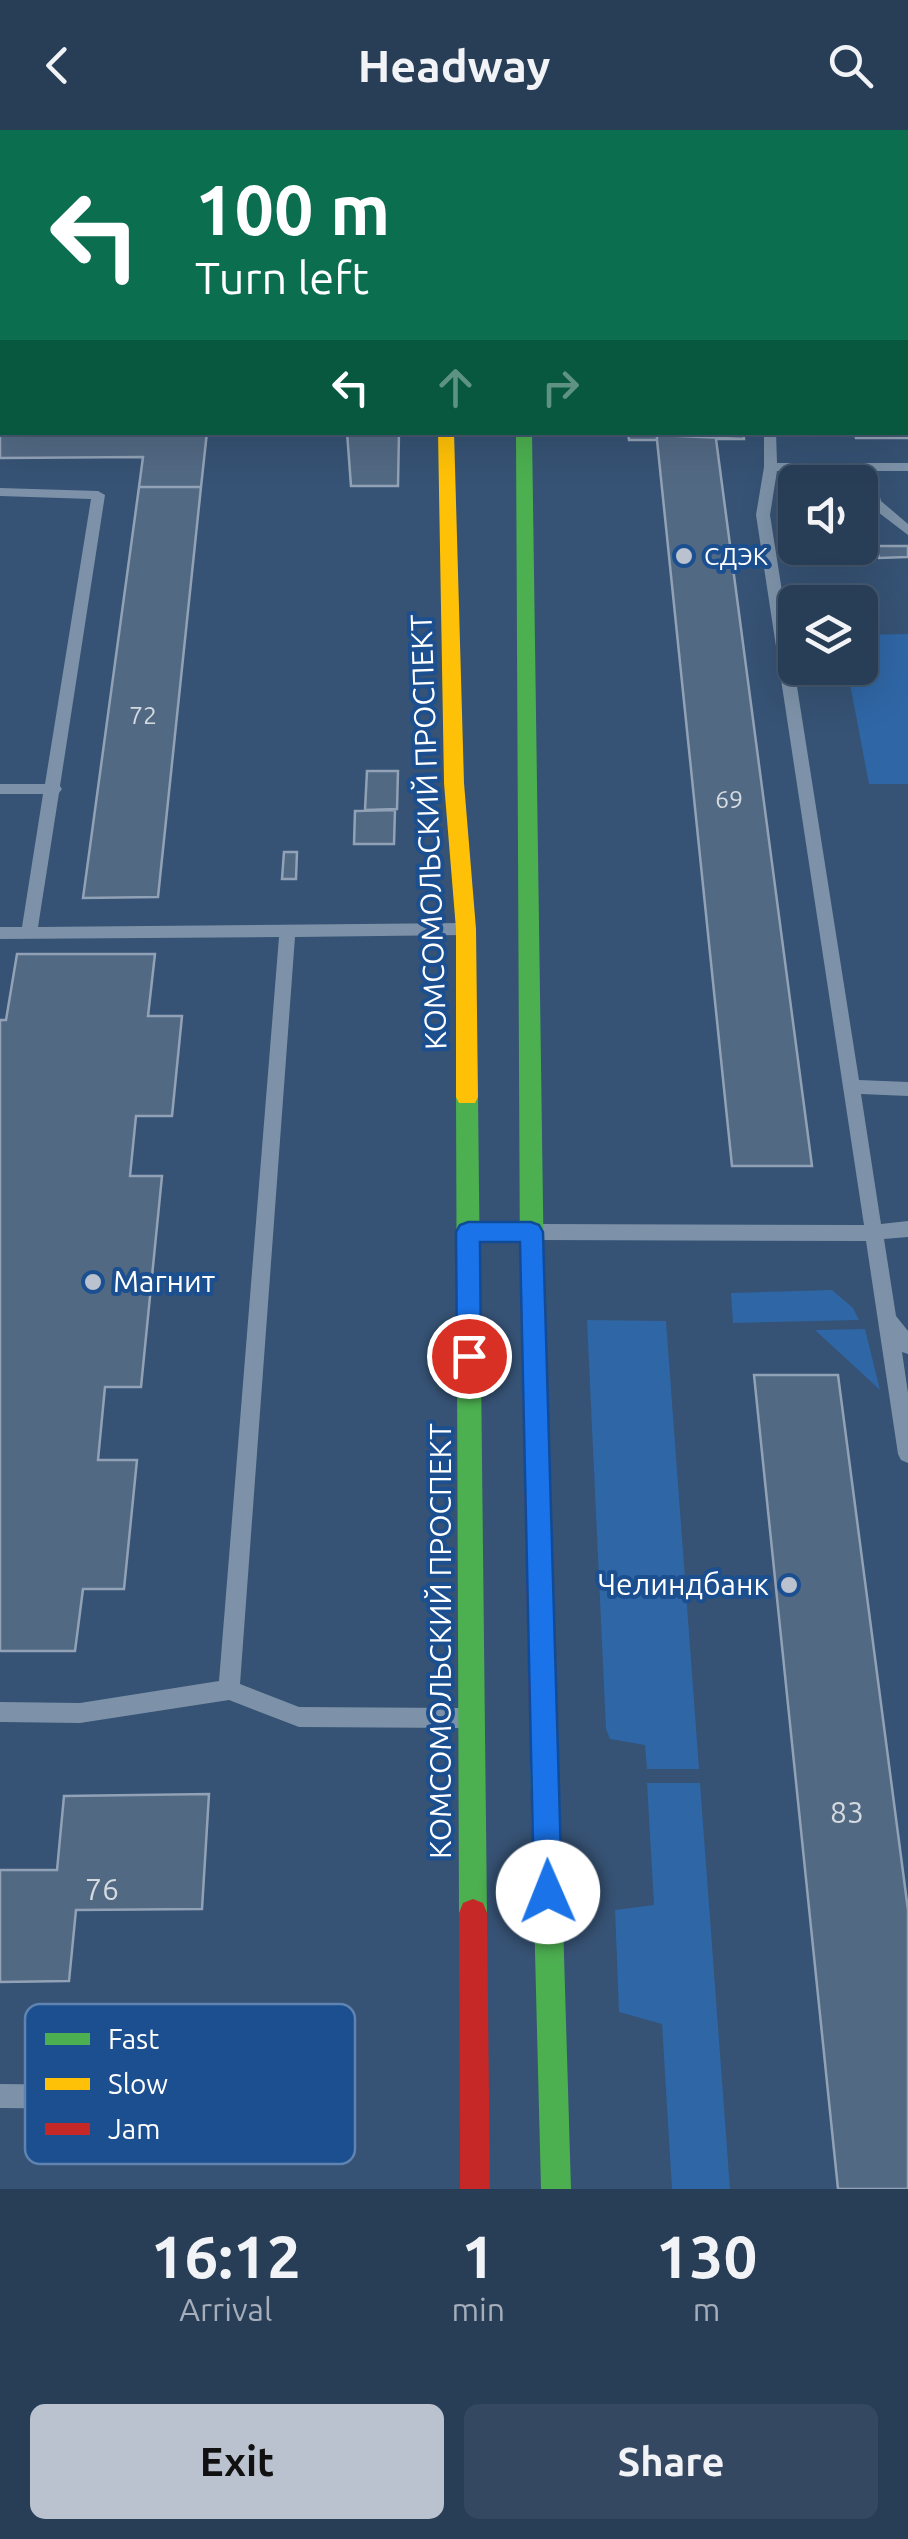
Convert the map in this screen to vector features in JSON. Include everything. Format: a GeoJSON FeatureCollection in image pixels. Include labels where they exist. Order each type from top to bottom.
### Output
{"type":"FeatureCollection","features":[{"type":"Feature","properties":{"kind":"main road","name":"КОМСОМОЛЬСКИЙ ПРОСПЕКТ"},"geometry":{"type":"LineString","coordinates":[[446,435],[454,784],[466,929],[476,1232],[470,1383],[475,2189]]}},
{"type":"Feature","properties":{"kind":"main road"},"geometry":{"type":"LineString","coordinates":[[524,435],[523,1232],[538,1481],[556,2189]]}},
{"type":"Feature","properties":{"kind":"main road"},"geometry":{"type":"LineString","coordinates":[[454,723],[479,759]]}},
{"type":"Feature","properties":{"kind":"main road"},"geometry":{"type":"LineString","coordinates":[[500,816],[522,804]]}},
{"type":"Feature","properties":{"kind":"main road"},"geometry":{"type":"LineString","coordinates":[[470,1383],[475,1362],[483,1352],[503,1355],[517,1378],[518,1428],[538,1481]]}},
{"type":"Feature","properties":{"kind":"lane"},"geometry":{"type":"LineString","coordinates":[[770,435],[771,468],[763,515],[908,1454]]}},
{"type":"Feature","properties":{"kind":"lane"},"geometry":{"type":"LineString","coordinates":[[878,467],[908,467]]}},
{"type":"Feature","properties":{"kind":"lane"},"geometry":{"type":"LineString","coordinates":[[771,468],[778,468]]}},
{"type":"Feature","properties":{"kind":"lane"},"geometry":{"type":"LineString","coordinates":[[0,492],[98,495],[29,933]]}},
{"type":"Feature","properties":{"kind":"lane"},"geometry":{"type":"LineString","coordinates":[[878,506],[908,531]]}},
{"type":"Feature","properties":{"kind":"lane"},"geometry":{"type":"LineString","coordinates":[[0,789],[54,789]]}},
{"type":"Feature","properties":{"kind":"lane"},"geometry":{"type":"LineString","coordinates":[[0,933],[466,929]]}},
{"type":"Feature","properties":{"kind":"lane"},"geometry":{"type":"LineString","coordinates":[[229,1690],[286,931]]}},
{"type":"Feature","properties":{"kind":"lane"},"geometry":{"type":"LineString","coordinates":[[851,1087],[908,1089]]}},
{"type":"Feature","properties":{"kind":"lane"},"geometry":{"type":"LineString","coordinates":[[523,1232],[872,1233],[908,1229]]}},
{"type":"Feature","properties":{"kind":"lane"},"geometry":{"type":"LineString","coordinates":[[886,1318],[908,1346]]}},
{"type":"Feature","properties":{"kind":"lane"},"geometry":{"type":"LineString","coordinates":[[0,1712],[80,1713],[229,1690],[299,1716],[470,1718]]}},
{"type":"Feature","properties":{"kind":"lane"},"geometry":{"type":"LineString","coordinates":[[0,2096],[25,2096]]}},
{"type":"Feature","properties":{"kind":"shaded area"},"geometry":{"type":"Polygon","coordinates":[[[908,634],[908,784],[869,784],[850,685],[878,685],[878,635],[908,634]]]}},
{"type":"Feature","properties":{"kind":"shaded area"},"geometry":{"type":"Polygon","coordinates":[[[832,1290],[853,1308],[859,1320],[733,1323],[731,1293],[832,1290]]]}},
{"type":"Feature","properties":{"kind":"shaded area"},"geometry":{"type":"Polygon","coordinates":[[[587,1320],[666,1321],[699,1769],[647,1769],[645,1745],[610,1739],[606,1729],[587,1320]]]}},
{"type":"Feature","properties":{"kind":"shaded area"},"geometry":{"type":"Polygon","coordinates":[[[865,1329],[880,1390],[815,1330],[865,1329]]]}},
{"type":"Feature","properties":{"kind":"shaded area"},"geometry":{"type":"Polygon","coordinates":[[[647,1783],[700,1783],[730,2189],[672,2189],[662,2024],[619,2012],[615,1910],[654,1905],[647,1783]]]}},
{"type":"Feature","properties":{"kind":"building"},"geometry":{"type":"Polygon","coordinates":[[[0,435],[207,435],[201,487],[139,487],[143,457],[0,458],[0,435]]]}},
{"type":"Feature","properties":{"kind":"building"},"geometry":{"type":"Polygon","coordinates":[[[347,435],[399,435],[398,486],[351,486],[347,435]]]}},
{"type":"Feature","properties":{"kind":"building"},"geometry":{"type":"Polygon","coordinates":[[[628,435],[657,435],[657,440],[629,440],[628,435]]]}},
{"type":"Feature","properties":{"kind":"building"},"geometry":{"type":"Polygon","coordinates":[[[628,435],[743,435],[744,439],[716,439],[812,1166],[732,1166],[657,440],[629,440],[628,435]]]}},
{"type":"Feature","properties":{"kind":"building"},"geometry":{"type":"Polygon","coordinates":[[[657,435],[743,435],[744,439],[657,435]]]}},
{"type":"Feature","properties":{"kind":"building"},"geometry":{"type":"Polygon","coordinates":[[[855,435],[908,435],[908,438],[855,435]]]}},
{"type":"Feature","properties":{"kind":"building"},"geometry":{"type":"Polygon","coordinates":[[[139,487],[201,487],[158,897],[83,898],[139,487]]]}},
{"type":"Feature","properties":{"kind":"building"},"geometry":{"type":"Polygon","coordinates":[[[878,546],[908,546],[908,557],[879,558],[878,546]]]}},
{"type":"Feature","properties":{"kind":"building"},"geometry":{"type":"Polygon","coordinates":[[[367,771],[398,771],[397,809],[365,810],[367,771]]]}},
{"type":"Feature","properties":{"kind":"building"},"geometry":{"type":"Polygon","coordinates":[[[395,810],[394,844],[354,844],[355,811],[395,810]]]}},
{"type":"Feature","properties":{"kind":"building"},"geometry":{"type":"Polygon","coordinates":[[[284,852],[297,852],[296,879],[282,879],[284,852]]]}},
{"type":"Feature","properties":{"kind":"building"},"geometry":{"type":"Polygon","coordinates":[[[17,954],[155,954],[148,1016],[182,1016],[172,1116],[136,1116],[130,1176],[162,1176],[141,1387],[105,1387],[98,1460],[137,1460],[124,1589],[83,1589],[75,1651],[0,1651],[0,1020],[6,1020],[17,954]]]}},
{"type":"Feature","properties":{"kind":"building"},"geometry":{"type":"Polygon","coordinates":[[[754,1375],[838,1375],[908,1910],[908,2189],[838,2189],[754,1375]]]}},
{"type":"Feature","properties":{"kind":"building"},"geometry":{"type":"Polygon","coordinates":[[[209,1794],[202,1909],[76,1910],[69,1981],[0,1982],[0,1870],[57,1870],[64,1796],[209,1794]]]}},
{"type":"Feature","properties":{"kind":"traffic: fast"},"geometry":{"type":"LineString","coordinates":[[524,435],[532,1275]]}},
{"type":"Feature","properties":{"kind":"traffic: fast"},"geometry":{"type":"LineString","coordinates":[[467,1097],[473,1913]]}},
{"type":"Feature","properties":{"kind":"traffic: fast"},"geometry":{"type":"LineString","coordinates":[[544,1754],[556,2189]]}},
{"type":"Feature","properties":{"kind":"traffic: slow"},"geometry":{"type":"LineString","coordinates":[[446,435],[454,783],[466,929],[467,1097]]}},
{"type":"Feature","properties":{"kind":"traffic: jam"},"geometry":{"type":"LineString","coordinates":[[532,1275],[544,1754]]}},
{"type":"Feature","properties":{"kind":"traffic: jam"},"geometry":{"type":"LineString","coordinates":[[473,1913],[475,2189]]}},
{"type":"Feature","properties":{"kind":"place","name":"СДЭК"},"geometry":{"type":"Point","coordinates":[684,556]}},
{"type":"Feature","properties":{"kind":"place","name":"Магнит"},"geometry":{"type":"Point","coordinates":[93,1282]}},
{"type":"Feature","properties":{"kind":"place","name":"Челиндбанк"},"geometry":{"type":"Point","coordinates":[789,1585]}},
{"type":"Feature","properties":{"kind":"route"},"geometry":{"type":"LineString","coordinates":[[469,1356],[468,1232],[531,1232],[548,1892]]}}]}
